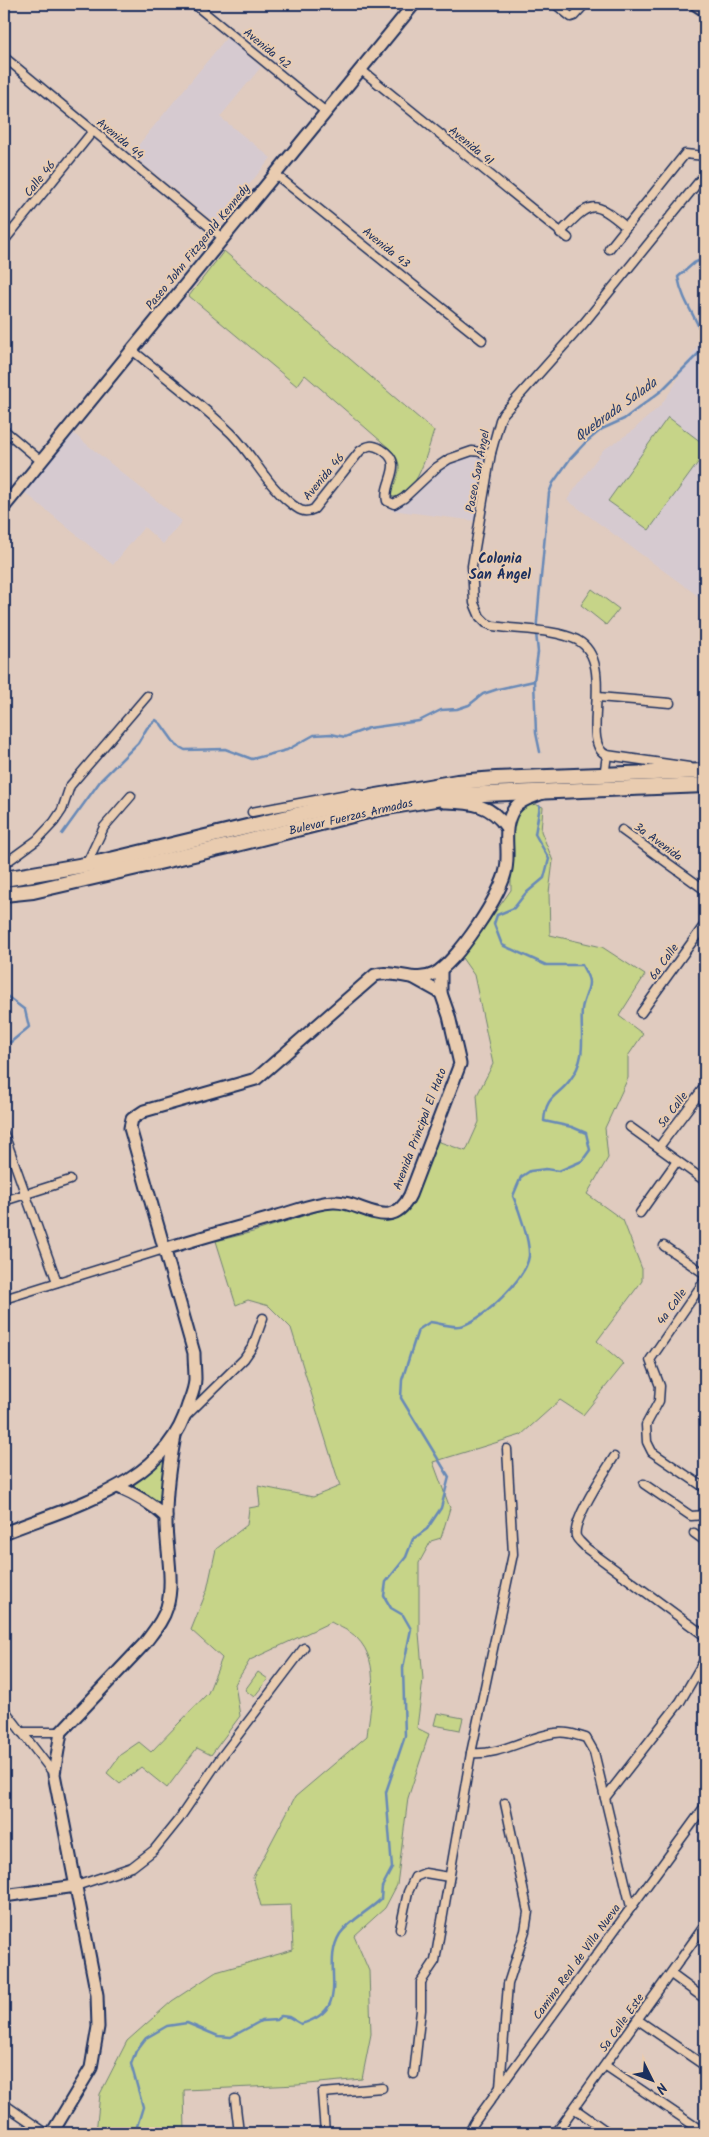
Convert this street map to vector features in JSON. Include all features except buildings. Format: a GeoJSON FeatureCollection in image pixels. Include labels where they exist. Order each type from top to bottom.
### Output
{"type":"FeatureCollection","features":[{"type":"Feature","properties":{"kind":"highway","name":"Bulevar Fuerzas Armadas"},"geometry":{"type":"LineString","coordinates":[[4,879],[86,865],[232,832],[370,797],[479,780],[604,776],[705,770]]}},
{"type":"Feature","properties":{"kind":"highway","name":"Bulevar Fuerzas Armadas"},"geometry":{"type":"LineString","coordinates":[[4,894],[42,889],[237,844],[376,809],[458,795],[705,785]]}},
{"type":"Feature","properties":{"kind":"main road"},"geometry":{"type":"LineString","coordinates":[[696,4],[705,10]]}},
{"type":"Feature","properties":{"kind":"street","name":"Avenida 42"},"geometry":{"type":"LineString","coordinates":[[194,4],[326,112]]}},
{"type":"Feature","properties":{"kind":"street","name":"Paseo John Fitzgerald Kennedy"},"geometry":{"type":"LineString","coordinates":[[4,507],[414,4]]}},
{"type":"Feature","properties":{"kind":"street"},"geometry":{"type":"LineString","coordinates":[[555,4],[571,16],[574,16],[585,4]]}},
{"type":"Feature","properties":{"kind":"street","name":"Avenida 44"},"geometry":{"type":"LineString","coordinates":[[4,57],[223,238]]}},
{"type":"Feature","properties":{"kind":"street","name":"Avenida 41"},"geometry":{"type":"LineString","coordinates":[[360,69],[568,238]]}},
{"type":"Feature","properties":{"kind":"street","name":"Calle 46"},"geometry":{"type":"LineString","coordinates":[[4,241],[93,131]]}},
{"type":"Feature","properties":{"kind":"street"},"geometry":{"type":"LineString","coordinates":[[609,249],[686,154],[705,156]]}},
{"type":"Feature","properties":{"kind":"street","name":"Avenida 43"},"geometry":{"type":"LineString","coordinates":[[275,174],[482,340]]}},
{"type":"Feature","properties":{"kind":"street","name":"Paseo San Ángel"},"geometry":{"type":"LineString","coordinates":[[607,755],[600,752],[595,740],[598,697],[595,663],[589,652],[576,640],[551,634],[493,626],[486,623],[480,617],[474,603],[472,566],[491,453],[503,414],[584,323],[705,174]]}},
{"type":"Feature","properties":{"kind":"street"},"geometry":{"type":"LineString","coordinates":[[560,233],[582,210],[594,206],[608,211],[626,227]]}},
{"type":"Feature","properties":{"kind":"street","name":"Avenida 46"},"geometry":{"type":"LineString","coordinates":[[132,350],[231,434],[285,498],[297,508],[305,511],[310,512],[314,509],[360,451],[367,446],[374,445],[386,452],[392,460],[393,469],[386,496],[387,502],[394,504],[404,498],[437,467],[449,459],[472,451],[491,453]]}},
{"type":"Feature","properties":{"kind":"street"},"geometry":{"type":"LineString","coordinates":[[4,430],[41,461]]}},
{"type":"Feature","properties":{"kind":"street"},"geometry":{"type":"LineString","coordinates":[[4,864],[37,840],[54,822],[62,810],[70,786],[147,696]]}},
{"type":"Feature","properties":{"kind":"street"},"geometry":{"type":"LineString","coordinates":[[598,697],[670,703]]}},
{"type":"Feature","properties":{"kind":"street"},"geometry":{"type":"LineString","coordinates":[[604,776],[607,755],[705,770]]}},
{"type":"Feature","properties":{"kind":"street"},"geometry":{"type":"LineString","coordinates":[[4,1533],[118,1487],[146,1469],[176,1434],[185,1418],[195,1381],[194,1352],[130,1128],[132,1118],[144,1110],[256,1079],[375,975],[384,972],[422,978],[441,970],[461,947],[495,900],[506,869],[506,827],[517,805],[547,791]]}},
{"type":"Feature","properties":{"kind":"street"},"geometry":{"type":"LineString","coordinates":[[252,812],[352,793],[370,797]]}},
{"type":"Feature","properties":{"kind":"street"},"geometry":{"type":"LineString","coordinates":[[86,865],[104,827],[131,796]]}},
{"type":"Feature","properties":{"kind":"street"},"geometry":{"type":"LineString","coordinates":[[424,801],[473,803],[495,814],[506,827]]}},
{"type":"Feature","properties":{"kind":"street","name":"3a Avenida"},"geometry":{"type":"LineString","coordinates":[[622,830],[705,890]]}},
{"type":"Feature","properties":{"kind":"street","name":"6a Calle"},"geometry":{"type":"LineString","coordinates":[[641,1013],[705,924]]}},
{"type":"Feature","properties":{"kind":"street","name":"Avenida Principal El Hato"},"geometry":{"type":"LineString","coordinates":[[164,1249],[287,1214],[308,1206],[342,1202],[376,1214],[387,1215],[399,1210],[410,1195],[460,1064],[449,1016],[441,993],[441,970]]}},
{"type":"Feature","properties":{"kind":"street"},"geometry":{"type":"LineString","coordinates":[[412,977],[441,993]]}},
{"type":"Feature","properties":{"kind":"street","name":"5a Calle"},"geometry":{"type":"LineString","coordinates":[[659,1147],[705,1086]]}},
{"type":"Feature","properties":{"kind":"street"},"geometry":{"type":"LineString","coordinates":[[630,1127],[705,1181]]}},
{"type":"Feature","properties":{"kind":"street"},"geometry":{"type":"LineString","coordinates":[[4,1134],[57,1282]]}},
{"type":"Feature","properties":{"kind":"street"},"geometry":{"type":"LineString","coordinates":[[640,1213],[677,1161]]}},
{"type":"Feature","properties":{"kind":"street"},"geometry":{"type":"LineString","coordinates":[[4,1201],[70,1180]]}},
{"type":"Feature","properties":{"kind":"street"},"geometry":{"type":"LineString","coordinates":[[664,1246],[705,1274]]}},
{"type":"Feature","properties":{"kind":"street"},"geometry":{"type":"LineString","coordinates":[[4,1299],[164,1249]]}},
{"type":"Feature","properties":{"kind":"street","name":"4a Calle"},"geometry":{"type":"LineString","coordinates":[[705,1280],[657,1347],[650,1360],[660,1386],[659,1401],[646,1425],[647,1442],[652,1452],[705,1488]]}},
{"type":"Feature","properties":{"kind":"street"},"geometry":{"type":"LineString","coordinates":[[185,1418],[244,1359],[253,1346],[262,1318]]}},
{"type":"Feature","properties":{"kind":"street"},"geometry":{"type":"LineString","coordinates":[[52,2133],[91,2068],[98,2028],[97,1995],[54,1774],[61,1732],[145,1643],[167,1607],[169,1588],[166,1517],[169,1476],[176,1434]]}},
{"type":"Feature","properties":{"kind":"street"},"geometry":{"type":"LineString","coordinates":[[414,2074],[421,2010],[421,1982],[435,1961],[471,1753],[513,1554],[507,1449]]}},
{"type":"Feature","properties":{"kind":"street"},"geometry":{"type":"LineString","coordinates":[[614,1457],[586,1505],[576,1529],[576,1538],[586,1548],[705,1636]]}},
{"type":"Feature","properties":{"kind":"street"},"geometry":{"type":"LineString","coordinates":[[644,1484],[691,1516],[705,1515]]}},
{"type":"Feature","properties":{"kind":"street"},"geometry":{"type":"LineString","coordinates":[[118,1487],[136,1494],[152,1504],[166,1517]]}},
{"type":"Feature","properties":{"kind":"street"},"geometry":{"type":"LineString","coordinates":[[694,1533],[705,1541]]}},
{"type":"Feature","properties":{"kind":"street"},"geometry":{"type":"LineString","coordinates":[[4,1896],[76,1886],[132,1867],[154,1850],[179,1819],[219,1760],[304,1648]]}},
{"type":"Feature","properties":{"kind":"street"},"geometry":{"type":"LineString","coordinates":[[605,1798],[680,1702],[705,1659]]}},
{"type":"Feature","properties":{"kind":"street"},"geometry":{"type":"LineString","coordinates":[[4,1709],[54,1774]]}},
{"type":"Feature","properties":{"kind":"street"},"geometry":{"type":"LineString","coordinates":[[21,1732],[61,1732]]}},
{"type":"Feature","properties":{"kind":"street"},"geometry":{"type":"LineString","coordinates":[[471,1753],[484,1754],[555,1733],[572,1733],[586,1738],[594,1752],[631,1907]]}},
{"type":"Feature","properties":{"kind":"street"},"geometry":{"type":"LineString","coordinates":[[500,2087],[509,1979],[525,1931],[528,1912],[505,1803]]}},
{"type":"Feature","properties":{"kind":"street","name":"Camino Real de Villa Nueva"},"geometry":{"type":"LineString","coordinates":[[469,2133],[474,2122],[705,1806]]}},
{"type":"Feature","properties":{"kind":"street"},"geometry":{"type":"LineString","coordinates":[[400,1929],[408,1892],[415,1878],[425,1873],[449,1877]]}},
{"type":"Feature","properties":{"kind":"street","name":"5a Calle Este"},"geometry":{"type":"LineString","coordinates":[[556,2133],[704,1928]]}},
{"type":"Feature","properties":{"kind":"street"},"geometry":{"type":"LineString","coordinates":[[671,1974],[705,1999]]}},
{"type":"Feature","properties":{"kind":"street"},"geometry":{"type":"LineString","coordinates":[[638,2020],[705,2066]]}},
{"type":"Feature","properties":{"kind":"street"},"geometry":{"type":"LineString","coordinates":[[606,2066],[705,2133]]}},
{"type":"Feature","properties":{"kind":"street"},"geometry":{"type":"LineString","coordinates":[[325,2133],[322,2093],[382,2088]]}},
{"type":"Feature","properties":{"kind":"street"},"geometry":{"type":"LineString","coordinates":[[235,2099],[239,2133]]}},
{"type":"Feature","properties":{"kind":"street"},"geometry":{"type":"LineString","coordinates":[[4,2104],[46,2133]]}},
{"type":"Feature","properties":{"kind":"street"},"geometry":{"type":"LineString","coordinates":[[575,2109],[609,2133]]}},
{"type":"Feature","properties":{"kind":"shaded area"},"geometry":{"type":"Polygon","coordinates":[[[227,37],[261,67],[220,117],[271,158],[217,224],[131,154],[227,37]]]}},
{"type":"Feature","properties":{"kind":"shaded area"},"geometry":{"type":"Polygon","coordinates":[[[705,297],[705,601],[567,500],[603,450],[631,432],[660,406],[672,389],[699,343],[699,315],[701,302],[705,297]]]}},
{"type":"Feature","properties":{"kind":"shaded area"},"geometry":{"type":"Polygon","coordinates":[[[69,430],[182,521],[163,544],[144,527],[113,565],[23,491],[69,430]]]}},
{"type":"Feature","properties":{"kind":"shaded area"},"geometry":{"type":"Polygon","coordinates":[[[473,453],[488,455],[476,521],[391,510],[391,505],[442,465],[473,453]]]}},
{"type":"Feature","properties":{"kind":"green space"},"geometry":{"type":"Polygon","coordinates":[[[224,251],[434,431],[425,460],[415,481],[402,495],[393,497],[391,495],[399,466],[390,449],[305,375],[297,386],[189,296],[224,251]]]}},
{"type":"Feature","properties":{"kind":"green space"},"geometry":{"type":"Polygon","coordinates":[[[668,417],[705,445],[705,453],[649,530],[608,501],[668,417]]]}},
{"type":"Feature","properties":{"kind":"green space"},"geometry":{"type":"Polygon","coordinates":[[[592,589],[619,609],[606,625],[581,605],[592,589]]]}},
{"type":"Feature","properties":{"kind":"green space"},"geometry":{"type":"Polygon","coordinates":[[[531,803],[543,807],[541,831],[553,861],[549,893],[550,935],[602,947],[645,975],[619,1016],[643,1034],[628,1056],[628,1078],[605,1128],[608,1158],[587,1194],[623,1220],[642,1269],[642,1281],[597,1341],[624,1364],[583,1415],[560,1400],[521,1435],[433,1462],[450,1508],[441,1538],[431,1541],[419,1563],[419,1633],[423,1679],[417,1728],[429,1734],[408,1798],[397,1885],[385,1908],[354,1936],[369,1971],[371,2034],[362,2079],[298,2085],[184,2090],[185,2133],[96,2133],[100,2094],[127,2041],[172,2001],[216,1972],[293,1950],[291,1905],[261,1906],[253,1877],[295,1797],[367,1736],[372,1698],[370,1660],[365,1648],[357,1638],[331,1622],[250,1660],[235,1684],[240,1716],[211,1755],[197,1748],[167,1788],[141,1767],[120,1784],[107,1773],[120,1755],[139,1742],[151,1752],[208,1693],[222,1658],[191,1630],[207,1590],[216,1549],[247,1525],[249,1508],[260,1506],[258,1486],[313,1497],[340,1486],[291,1328],[269,1306],[248,1300],[236,1305],[216,1241],[253,1232],[331,1207],[348,1209],[385,1221],[399,1218],[410,1208],[437,1141],[466,1151],[479,1122],[477,1095],[493,1064],[474,975],[462,958],[511,890],[511,827],[518,809],[531,803]]]}},
{"type":"Feature","properties":{"kind":"green space"},"geometry":{"type":"Polygon","coordinates":[[[169,1454],[163,1505],[126,1486],[169,1454]]]}},
{"type":"Feature","properties":{"kind":"green space"},"geometry":{"type":"Polygon","coordinates":[[[258,1672],[268,1679],[254,1697],[245,1690],[258,1672]]]}},
{"type":"Feature","properties":{"kind":"green space"},"geometry":{"type":"Polygon","coordinates":[[[437,1713],[463,1718],[460,1730],[434,1725],[437,1713]]]}},
{"type":"Feature","properties":{"kind":"waterway","name":"Quebrada Salada"},"geometry":{"type":"LineString","coordinates":[[540,752],[536,733],[534,681],[538,652],[536,633],[549,493],[553,483],[570,459],[585,443],[602,429],[624,419],[661,391],[700,352],[705,344],[699,327],[683,296],[678,277],[694,263],[705,258]]}},
{"type":"Feature","properties":{"kind":"waterway"},"geometry":{"type":"LineString","coordinates":[[62,834],[101,780],[138,743],[147,728],[156,720],[176,745],[185,750],[225,749],[252,759],[287,750],[314,735],[331,734],[345,737],[369,728],[419,721],[441,710],[457,709],[469,705],[483,694],[534,681]]}},
{"type":"Feature","properties":{"kind":"waterway","name":"Quebrada Salada"},"geometry":{"type":"LineString","coordinates":[[135,2133],[143,2107],[131,2064],[136,2051],[146,2038],[167,2026],[187,2023],[218,2036],[231,2037],[261,2021],[276,2020],[281,2016],[289,2017],[301,2024],[318,2017],[327,2008],[332,1997],[333,1960],[340,1934],[349,1924],[381,1899],[382,1887],[392,1868],[386,1792],[405,1736],[403,1668],[411,1629],[403,1615],[391,1608],[384,1596],[386,1582],[406,1557],[413,1539],[427,1529],[441,1508],[449,1477],[401,1398],[402,1380],[418,1330],[430,1322],[461,1326],[473,1321],[493,1306],[521,1275],[529,1256],[526,1234],[513,1196],[521,1177],[530,1171],[546,1169],[559,1171],[582,1161],[590,1150],[586,1133],[572,1127],[544,1121],[545,1112],[550,1101],[566,1086],[579,1063],[582,1045],[582,1009],[589,980],[582,965],[546,965],[502,945],[494,924],[497,915],[514,908],[525,894],[544,878],[549,859],[535,834],[540,806]]}},
{"type":"Feature","properties":{"kind":"waterway"},"geometry":{"type":"LineString","coordinates":[[4,994],[25,1010],[29,1027],[11,1042],[4,1043]]}},
{"type":"Feature","properties":{"kind":"district","name":"Colonia San Ángel"},"geometry":{"type":"Point","coordinates":[500,568]}}]}
